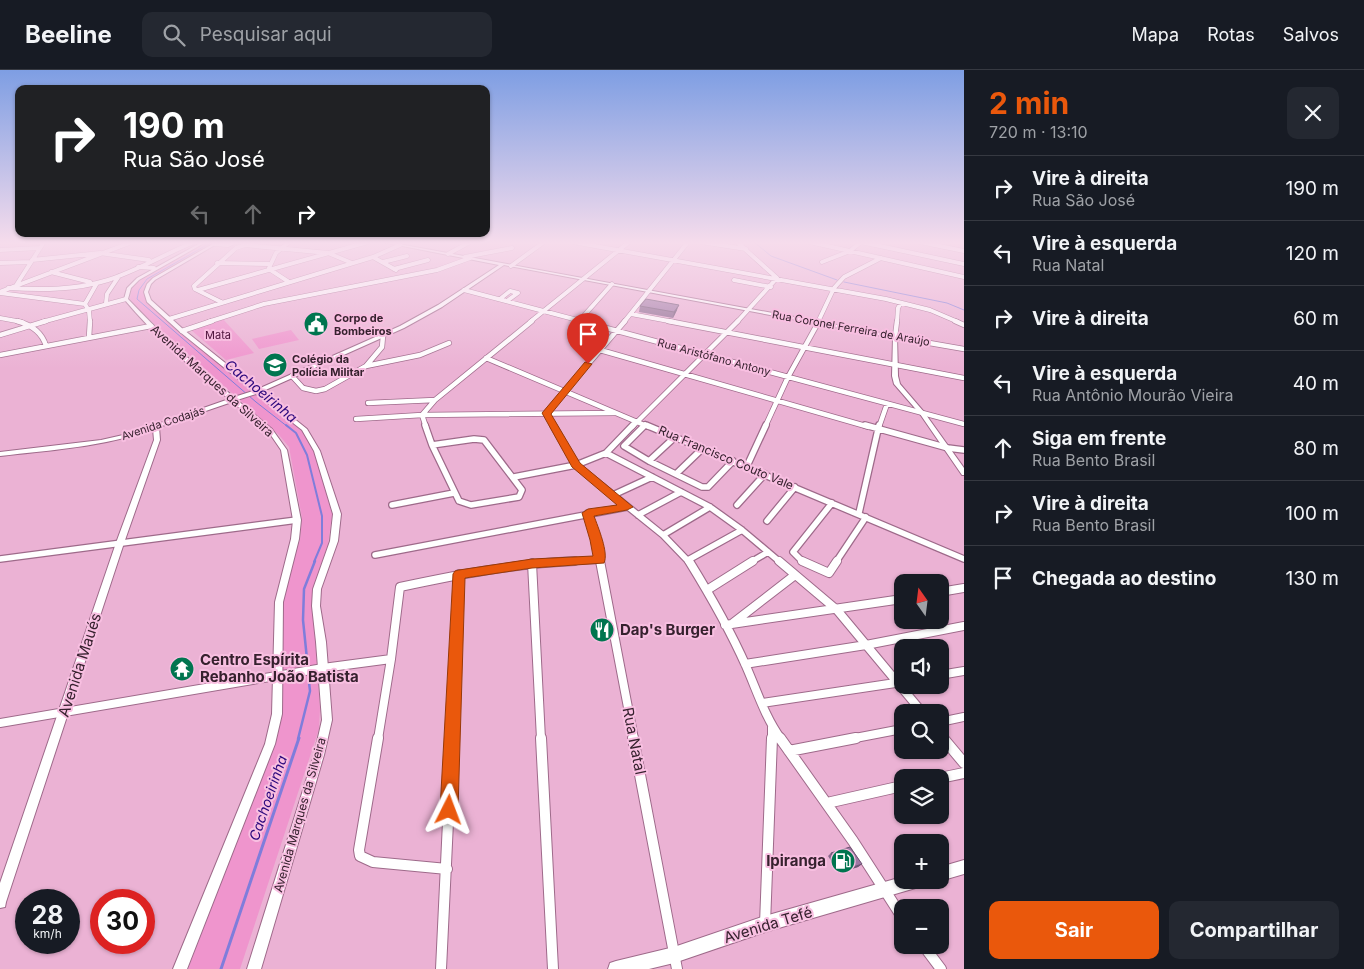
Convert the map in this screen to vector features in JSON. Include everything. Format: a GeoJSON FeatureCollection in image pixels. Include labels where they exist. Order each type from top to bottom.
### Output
{"type":"FeatureCollection","features":[{"type":"Feature","properties":{"kind":"main road"},"geometry":{"type":"LineString","coordinates":[[949,871],[964,867]]}},
{"type":"Feature","properties":{"kind":"main road","name":"Avenida Tefé"},"geometry":{"type":"LineString","coordinates":[[616,969],[675,962],[765,924],[894,887]]}},
{"type":"Feature","properties":{"kind":"street"},"geometry":{"type":"LineString","coordinates":[[0,292],[17,284]]}},
{"type":"Feature","properties":{"kind":"street"},"geometry":{"type":"LineString","coordinates":[[8,288],[44,290],[88,284]]}},
{"type":"Feature","properties":{"kind":"street"},"geometry":{"type":"LineString","coordinates":[[89,337],[91,328],[86,306],[95,284]]}},
{"type":"Feature","properties":{"kind":"street"},"geometry":{"type":"LineString","coordinates":[[106,303],[107,294],[114,284]]}},
{"type":"Feature","properties":{"kind":"street"},"geometry":{"type":"LineString","coordinates":[[0,335],[86,306],[126,299],[126,293],[132,284]]}},
{"type":"Feature","properties":{"kind":"street","name":"Avenida Marques da Silveira"},"geometry":{"type":"LineString","coordinates":[[149,284],[146,292],[149,301],[255,392],[304,429],[319,457],[336,514],[334,541],[318,589],[316,606],[320,669],[327,720],[319,755],[254,969]]}},
{"type":"Feature","properties":{"kind":"street"},"geometry":{"type":"LineString","coordinates":[[195,284],[194,288],[221,302]]}},
{"type":"Feature","properties":{"kind":"street"},"geometry":{"type":"LineString","coordinates":[[198,290],[218,284]]}},
{"type":"Feature","properties":{"kind":"street"},"geometry":{"type":"LineString","coordinates":[[169,319],[282,284]]}},
{"type":"Feature","properties":{"kind":"street"},"geometry":{"type":"LineString","coordinates":[[182,331],[264,304],[364,284]]}},
{"type":"Feature","properties":{"kind":"street","name":"Avenida Codajás"},"geometry":{"type":"LineString","coordinates":[[0,454],[101,442],[156,428],[255,392],[383,336],[440,306],[473,284]]}},
{"type":"Feature","properties":{"kind":"street"},"geometry":{"type":"LineString","coordinates":[[422,415],[435,400],[576,284]]}},
{"type":"Feature","properties":{"kind":"street"},"geometry":{"type":"LineString","coordinates":[[580,320],[612,284]]}},
{"type":"Feature","properties":{"kind":"street","name":"Rua Coronel Ferreira de Araújo"},"geometry":{"type":"LineString","coordinates":[[612,284],[964,349]]}},
{"type":"Feature","properties":{"kind":"street"},"geometry":{"type":"LineString","coordinates":[[546,413],[632,314],[654,284]]}},
{"type":"Feature","properties":{"kind":"street"},"geometry":{"type":"LineString","coordinates":[[755,284],[771,287]]}},
{"type":"Feature","properties":{"kind":"street"},"geometry":{"type":"LineString","coordinates":[[514,477],[576,465],[606,453],[683,374],[750,310],[773,284]]}},
{"type":"Feature","properties":{"kind":"street"},"geometry":{"type":"LineString","coordinates":[[811,284],[901,302],[930,310],[964,325]]}},
{"type":"Feature","properties":{"kind":"street"},"geometry":{"type":"LineString","coordinates":[[747,466],[788,377],[838,284]]}},
{"type":"Feature","properties":{"kind":"street","name":"Rua Aristófano Antony"},"geometry":{"type":"LineString","coordinates":[[464,290],[546,310],[964,424]]}},
{"type":"Feature","properties":{"kind":"street"},"geometry":{"type":"LineString","coordinates":[[500,299],[510,291],[518,293],[507,301]]}},
{"type":"Feature","properties":{"kind":"street"},"geometry":{"type":"LineString","coordinates":[[0,292],[86,306]]}},
{"type":"Feature","properties":{"kind":"street","name":"Avenida Marques da Silveira"},"geometry":{"type":"LineString","coordinates":[[126,299],[151,326],[270,430],[284,450],[297,520],[295,539],[279,602],[281,677],[277,714],[270,744],[180,969]]}},
{"type":"Feature","properties":{"kind":"street"},"geometry":{"type":"LineString","coordinates":[[901,302],[898,308],[894,336],[894,364],[897,384],[922,413],[964,473]]}},
{"type":"Feature","properties":{"kind":"street"},"geometry":{"type":"LineString","coordinates":[[632,314],[964,378]]}},
{"type":"Feature","properties":{"kind":"street"},"geometry":{"type":"LineString","coordinates":[[0,318],[31,326],[43,335],[46,346]]}},
{"type":"Feature","properties":{"kind":"street"},"geometry":{"type":"LineString","coordinates":[[0,355],[151,326]]}},
{"type":"Feature","properties":{"kind":"street"},"geometry":{"type":"LineString","coordinates":[[366,366],[382,347],[383,336]]}},
{"type":"Feature","properties":{"kind":"street"},"geometry":{"type":"LineString","coordinates":[[292,376],[302,388],[316,391],[325,389],[366,366],[408,358],[449,343]]}},
{"type":"Feature","properties":{"kind":"street"},"geometry":{"type":"LineString","coordinates":[[600,350],[878,429],[948,448],[964,450]]}},
{"type":"Feature","properties":{"kind":"street","name":"Rua Francisco Couto Vale"},"geometry":{"type":"LineString","coordinates":[[486,358],[859,513],[964,559]]}},
{"type":"Feature","properties":{"kind":"street"},"geometry":{"type":"LineString","coordinates":[[368,402],[435,400]]}},
{"type":"Feature","properties":{"kind":"street"},"geometry":{"type":"LineString","coordinates":[[859,513],[878,429],[887,404]]}},
{"type":"Feature","properties":{"kind":"street"},"geometry":{"type":"LineString","coordinates":[[546,413],[576,465],[663,535],[688,560],[728,625],[772,728],[826,803],[894,906]]}},
{"type":"Feature","properties":{"kind":"street"},"geometry":{"type":"LineString","coordinates":[[356,419],[422,415],[618,413]]}},
{"type":"Feature","properties":{"kind":"street"},"geometry":{"type":"LineString","coordinates":[[422,415],[432,445],[454,493],[462,504],[471,505],[519,497],[522,490],[514,477],[488,445],[480,439],[432,445]]}},
{"type":"Feature","properties":{"kind":"street"},"geometry":{"type":"LineString","coordinates":[[645,425],[624,446],[649,461],[705,488],[733,461]]}},
{"type":"Feature","properties":{"kind":"street","name":"Avenida Maués"},"geometry":{"type":"LineString","coordinates":[[0,902],[120,543],[157,440],[156,428]]}},
{"type":"Feature","properties":{"kind":"street"},"geometry":{"type":"LineString","coordinates":[[649,461],[675,437]]}},
{"type":"Feature","properties":{"kind":"street"},"geometry":{"type":"LineString","coordinates":[[676,474],[703,448]]}},
{"type":"Feature","properties":{"kind":"street"},"geometry":{"type":"LineString","coordinates":[[606,453],[710,507],[742,530],[837,610],[894,676]]}},
{"type":"Feature","properties":{"kind":"street"},"geometry":{"type":"LineString","coordinates":[[737,505],[765,474]]}},
{"type":"Feature","properties":{"kind":"street"},"geometry":{"type":"LineString","coordinates":[[613,495],[652,477]]}},
{"type":"Feature","properties":{"kind":"street"},"geometry":{"type":"LineString","coordinates":[[767,521],[795,487]]}},
{"type":"Feature","properties":{"kind":"street"},"geometry":{"type":"LineString","coordinates":[[638,515],[682,492]]}},
{"type":"Feature","properties":{"kind":"street"},"geometry":{"type":"LineString","coordinates":[[392,505],[454,493]]}},
{"type":"Feature","properties":{"kind":"street"},"geometry":{"type":"LineString","coordinates":[[832,502],[793,552],[800,560],[829,573],[866,517]]}},
{"type":"Feature","properties":{"kind":"street"},"geometry":{"type":"LineString","coordinates":[[374,555],[627,507]]}},
{"type":"Feature","properties":{"kind":"street"},"geometry":{"type":"LineString","coordinates":[[663,535],[710,507]]}},
{"type":"Feature","properties":{"kind":"street","name":"Rua Natal"},"geometry":{"type":"LineString","coordinates":[[588,513],[600,560],[675,962]]}},
{"type":"Feature","properties":{"kind":"street"},"geometry":{"type":"LineString","coordinates":[[0,559],[297,520]]}},
{"type":"Feature","properties":{"kind":"street"},"geometry":{"type":"LineString","coordinates":[[688,560],[742,530]]}},
{"type":"Feature","properties":{"kind":"street"},"geometry":{"type":"LineString","coordinates":[[707,590],[768,552]]}},
{"type":"Feature","properties":{"kind":"street"},"geometry":{"type":"LineString","coordinates":[[447,868],[373,862],[360,856],[359,850],[391,659],[400,587],[459,574],[532,564],[600,560]]}},
{"type":"Feature","properties":{"kind":"street"},"geometry":{"type":"LineString","coordinates":[[532,564],[554,969]]}},
{"type":"Feature","properties":{"kind":"street"},"geometry":{"type":"LineString","coordinates":[[441,969],[459,574]]}},
{"type":"Feature","properties":{"kind":"street"},"geometry":{"type":"LineString","coordinates":[[728,625],[795,575]]}},
{"type":"Feature","properties":{"kind":"street"},"geometry":{"type":"LineString","coordinates":[[949,590],[964,588]]}},
{"type":"Feature","properties":{"kind":"street"},"geometry":{"type":"LineString","coordinates":[[728,625],[837,610],[894,599]]}},
{"type":"Feature","properties":{"kind":"street"},"geometry":{"type":"LineString","coordinates":[[745,664],[866,645],[964,626]]}},
{"type":"Feature","properties":{"kind":"street"},"geometry":{"type":"LineString","coordinates":[[0,723],[320,669],[391,659]]}},
{"type":"Feature","properties":{"kind":"street"},"geometry":{"type":"LineString","coordinates":[[949,674],[964,671]]}},
{"type":"Feature","properties":{"kind":"street"},"geometry":{"type":"LineString","coordinates":[[762,703],[894,684]]}},
{"type":"Feature","properties":{"kind":"street"},"geometry":{"type":"LineString","coordinates":[[908,694],[916,704]]}},
{"type":"Feature","properties":{"kind":"street"},"geometry":{"type":"LineString","coordinates":[[949,720],[964,717]]}},
{"type":"Feature","properties":{"kind":"street"},"geometry":{"type":"LineString","coordinates":[[765,924],[772,728]]}},
{"type":"Feature","properties":{"kind":"street"},"geometry":{"type":"LineString","coordinates":[[789,751],[894,731]]}},
{"type":"Feature","properties":{"kind":"street"},"geometry":{"type":"LineString","coordinates":[[949,745],[964,763]]}},
{"type":"Feature","properties":{"kind":"street"},"geometry":{"type":"LineString","coordinates":[[949,776],[964,773]]}},
{"type":"Feature","properties":{"kind":"street"},"geometry":{"type":"LineString","coordinates":[[826,803],[894,788]]}},
{"type":"Feature","properties":{"kind":"street"},"geometry":{"type":"LineString","coordinates":[[930,954],[941,969]]}},
{"type":"Feature","properties":{"kind":"green space"},"geometry":{"type":"Polygon","coordinates":[[[135,284],[148,284],[144,289],[147,300],[244,384],[302,429],[315,455],[332,514],[328,545],[315,581],[312,599],[320,708],[319,729],[240,969],[188,969],[269,756],[280,622],[288,577],[300,540],[302,518],[289,447],[279,435],[134,305],[130,299],[131,289],[135,284]]]}},
{"type":"Feature","properties":{"kind":"green space","name":"Mata"},"geometry":{"type":"Polygon","coordinates":[[[222,318],[254,353],[226,360],[190,329],[222,318]]]}},
{"type":"Feature","properties":{"kind":"green space"},"geometry":{"type":"Polygon","coordinates":[[[291,330],[299,340],[259,349],[252,339],[291,330]]]}},
{"type":"Feature","properties":{"kind":"building"},"geometry":{"type":"Polygon","coordinates":[[[646,299],[679,305],[674,312],[640,306],[646,299]]]}},
{"type":"Feature","properties":{"kind":"building","name":"Ipiranga"},"geometry":{"type":"Polygon","coordinates":[[[850,847],[862,864],[842,871],[831,853],[850,847]]]}},
{"type":"Feature","properties":{"kind":"waterway","name":"Cachoeirinha"},"geometry":{"type":"LineString","coordinates":[[143,284],[139,290],[137,299],[256,402],[288,427]]}},
{"type":"Feature","properties":{"kind":"waterway"},"geometry":{"type":"LineString","coordinates":[[854,284],[947,303],[964,310]]}},
{"type":"Feature","properties":{"kind":"waterway","name":"Cachoeirinha"},"geometry":{"type":"LineString","coordinates":[[286,425],[296,433],[307,455],[322,516],[322,543],[314,562]]}},
{"type":"Feature","properties":{"kind":"waterway","name":"Cachoeirinha"},"geometry":{"type":"LineString","coordinates":[[308,669],[303,620],[304,589],[315,561]]}},
{"type":"Feature","properties":{"kind":"waterway","name":"Cachoeirinha"},"geometry":{"type":"LineString","coordinates":[[298,739],[310,691],[308,673]]}},
{"type":"Feature","properties":{"kind":"waterway","name":"Cachoeirinha"},"geometry":{"type":"LineString","coordinates":[[221,969],[299,738]]}},
{"type":"Feature","properties":{"kind":"place","name":"Corpo de Bombeiros"},"geometry":{"type":"Point","coordinates":[316,324]}},
{"type":"Feature","properties":{"kind":"place","name":"Colégio da Polícia Militar"},"geometry":{"type":"Point","coordinates":[275,365]}},
{"type":"Feature","properties":{"kind":"place","name":"Dap's Burger"},"geometry":{"type":"Point","coordinates":[602,630]}},
{"type":"Feature","properties":{"kind":"place","name":"Centro Espírita Rebanho João Batista"},"geometry":{"type":"Point","coordinates":[182,669]}},
{"type":"Feature","properties":{"kind":"place","name":"Ipiranga"},"geometry":{"type":"Point","coordinates":[843,861]}},
{"type":"Feature","properties":{"kind":"route"},"geometry":{"type":"LineString","coordinates":[[449,810],[459,574],[532,564],[600,560],[588,513],[627,507],[576,465],[559,439],[546,413],[588,364]]}}]}
